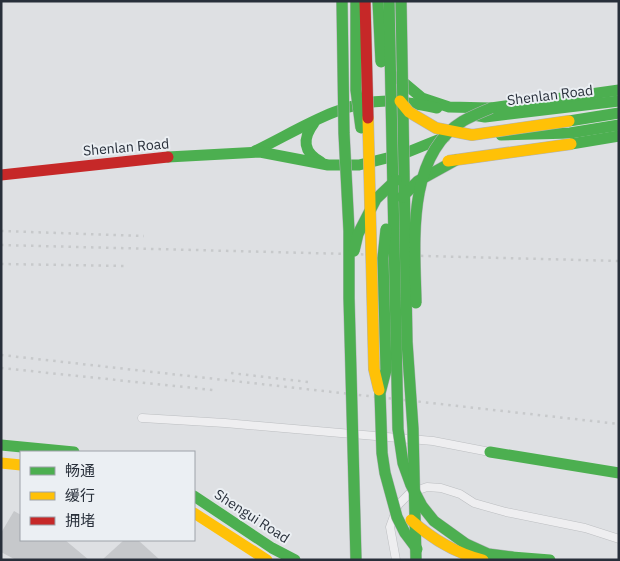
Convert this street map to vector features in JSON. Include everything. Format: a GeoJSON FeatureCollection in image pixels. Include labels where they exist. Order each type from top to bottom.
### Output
{"type":"FeatureCollection","features":[{"type":"Feature","properties":{"kind":"main road"},"geometry":{"type":"LineString","coordinates":[[342,1],[356,560]]}},
{"type":"Feature","properties":{"kind":"main road"},"geometry":{"type":"LineString","coordinates":[[356,1],[356,90],[370,193]]}},
{"type":"Feature","properties":{"kind":"main road"},"geometry":{"type":"LineString","coordinates":[[366,1],[374,369],[380,393],[382,453],[390,495],[397,517],[405,533],[425,560]]}},
{"type":"Feature","properties":{"kind":"main road"},"geometry":{"type":"LineString","coordinates":[[366,1],[374,38],[384,59],[399,81],[422,98],[449,107],[488,112]]}},
{"type":"Feature","properties":{"kind":"main road"},"geometry":{"type":"LineString","coordinates":[[378,1],[381,60],[390,90],[409,112],[436,128],[472,135],[570,133]]}},
{"type":"Feature","properties":{"kind":"main road"},"geometry":{"type":"LineString","coordinates":[[389,1],[398,429],[403,463],[422,506],[434,521],[466,544],[488,554],[550,560]]}},
{"type":"Feature","properties":{"kind":"main road"},"geometry":{"type":"LineString","coordinates":[[401,1],[407,342],[413,429],[416,560]]}},
{"type":"Feature","properties":{"kind":"main road"},"geometry":{"type":"LineString","coordinates":[[413,429],[417,198],[423,173],[435,148],[462,121],[476,113],[619,90]]}},
{"type":"Feature","properties":{"kind":"main road","name":"Shenlan Road"},"geometry":{"type":"LineString","coordinates":[[253,152],[360,103],[382,100],[488,112],[619,101]]}},
{"type":"Feature","properties":{"kind":"main road"},"geometry":{"type":"LineString","coordinates":[[410,103],[422,110],[429,124],[427,137],[422,148]]}},
{"type":"Feature","properties":{"kind":"main road","name":"Shenlan Road"},"geometry":{"type":"LineString","coordinates":[[1,175],[119,161],[253,152],[287,156],[327,165],[351,165],[383,161],[422,148],[488,112]]}},
{"type":"Feature","properties":{"kind":"main road"},"geometry":{"type":"LineString","coordinates":[[472,135],[619,113]]}},
{"type":"Feature","properties":{"kind":"main road"},"geometry":{"type":"LineString","coordinates":[[316,122],[308,130],[305,140],[309,152],[316,160],[327,165]]}},
{"type":"Feature","properties":{"kind":"main road"},"geometry":{"type":"LineString","coordinates":[[519,150],[570,133],[619,124]]}},
{"type":"Feature","properties":{"kind":"main road"},"geometry":{"type":"LineString","coordinates":[[349,298],[351,266],[358,234],[376,198],[401,175],[423,165],[619,136]]}},
{"type":"Feature","properties":{"kind":"main road"},"geometry":{"type":"LineString","coordinates":[[380,393],[386,370],[383,258],[385,232],[392,212],[404,194],[418,181],[456,160]]}},
{"type":"Feature","properties":{"kind":"main road"},"geometry":{"type":"LineString","coordinates":[[1,445],[64,451]]}},
{"type":"Feature","properties":{"kind":"main road"},"geometry":{"type":"LineString","coordinates":[[490,452],[619,473]]}},
{"type":"Feature","properties":{"kind":"main road"},"geometry":{"type":"LineString","coordinates":[[1,463],[20,465]]}},
{"type":"Feature","properties":{"kind":"main road"},"geometry":{"type":"LineString","coordinates":[[390,495],[402,512],[436,542],[466,556],[483,560]]}},
{"type":"Feature","properties":{"kind":"main road","name":"Shengui Road"},"geometry":{"type":"LineString","coordinates":[[195,497],[272,548],[295,560]]}},
{"type":"Feature","properties":{"kind":"main road","name":"Shengui Road"},"geometry":{"type":"LineString","coordinates":[[195,514],[267,560]]}},
{"type":"Feature","properties":{"kind":"street"},"geometry":{"type":"LineString","coordinates":[[142,418],[225,423],[433,442],[490,452]]}},
{"type":"Feature","properties":{"kind":"street"},"geometry":{"type":"LineString","coordinates":[[396,560],[390,526],[398,504],[410,493],[427,487],[441,488],[460,494],[474,503],[506,512],[585,528],[619,539]]}},
{"type":"Feature","properties":{"kind":"building"},"geometry":{"type":"Polygon","coordinates":[[[14,511],[20,514],[20,541],[66,541],[89,560],[16,560],[1,552],[1,533],[14,511]]]}},
{"type":"Feature","properties":{"kind":"building"},"geometry":{"type":"Polygon","coordinates":[[[123,541],[139,541],[160,560],[102,560],[123,541]]]}},
{"type":"Feature","properties":{"kind":"railway"},"geometry":{"type":"LineString","coordinates":[[1,231],[144,236]]}},
{"type":"Feature","properties":{"kind":"railway"},"geometry":{"type":"LineString","coordinates":[[1,245],[619,261]]}},
{"type":"Feature","properties":{"kind":"railway"},"geometry":{"type":"LineString","coordinates":[[1,264],[127,266]]}},
{"type":"Feature","properties":{"kind":"railway"},"geometry":{"type":"LineString","coordinates":[[1,355],[619,424]]}},
{"type":"Feature","properties":{"kind":"railway"},"geometry":{"type":"LineString","coordinates":[[1,368],[213,390]]}},
{"type":"Feature","properties":{"kind":"railway"},"geometry":{"type":"LineString","coordinates":[[231,373],[308,382]]}},
{"type":"Feature","properties":{"kind":"traffic: fast"},"geometry":{"type":"LineString","coordinates":[[342,1],[356,560]]}},
{"type":"Feature","properties":{"kind":"traffic: fast"},"geometry":{"type":"LineString","coordinates":[[356,1],[356,90],[361,128]]}},
{"type":"Feature","properties":{"kind":"traffic: fast"},"geometry":{"type":"LineString","coordinates":[[378,1],[381,62]]}},
{"type":"Feature","properties":{"kind":"traffic: fast"},"geometry":{"type":"LineString","coordinates":[[389,1],[398,429],[403,463],[411,485],[422,506],[434,521],[466,544],[488,554],[512,557]]}},
{"type":"Feature","properties":{"kind":"traffic: fast"},"geometry":{"type":"LineString","coordinates":[[401,1],[407,342],[413,429],[416,560]]}},
{"type":"Feature","properties":{"kind":"traffic: fast"},"geometry":{"type":"LineString","coordinates":[[397,77],[422,98],[449,107],[491,108],[619,90]]}},
{"type":"Feature","properties":{"kind":"traffic: fast"},"geometry":{"type":"LineString","coordinates":[[255,151],[319,118],[352,106],[387,101],[406,102],[437,108]]}},
{"type":"Feature","properties":{"kind":"traffic: fast"},"geometry":{"type":"LineString","coordinates":[[473,115],[485,117],[619,101]]}},
{"type":"Feature","properties":{"kind":"traffic: fast"},"geometry":{"type":"LineString","coordinates":[[416,303],[415,229],[417,203],[422,179],[431,156],[444,136],[463,121],[491,108]]}},
{"type":"Feature","properties":{"kind":"traffic: fast"},"geometry":{"type":"LineString","coordinates":[[569,121],[619,113]]}},
{"type":"Feature","properties":{"kind":"traffic: fast"},"geometry":{"type":"LineString","coordinates":[[314,123],[307,134],[306,145],[311,154],[321,162]]}},
{"type":"Feature","properties":{"kind":"traffic: fast"},"geometry":{"type":"LineString","coordinates":[[501,135],[570,133],[619,125]]}},
{"type":"Feature","properties":{"kind":"traffic: fast"},"geometry":{"type":"LineString","coordinates":[[571,144],[619,136]]}},
{"type":"Feature","properties":{"kind":"traffic: fast"},"geometry":{"type":"LineString","coordinates":[[168,157],[260,152],[328,165],[359,165],[403,154],[445,137]]}},
{"type":"Feature","properties":{"kind":"traffic: fast"},"geometry":{"type":"LineString","coordinates":[[402,197],[418,181],[456,160]]}},
{"type":"Feature","properties":{"kind":"traffic: fast"},"geometry":{"type":"LineString","coordinates":[[354,251],[358,234],[376,199],[396,180]]}},
{"type":"Feature","properties":{"kind":"traffic: fast"},"geometry":{"type":"LineString","coordinates":[[386,229],[383,258],[386,370],[380,393],[382,453],[385,473],[397,517],[405,533],[417,549]]}},
{"type":"Feature","properties":{"kind":"traffic: fast"},"geometry":{"type":"LineString","coordinates":[[1,445],[64,451]]}},
{"type":"Feature","properties":{"kind":"traffic: fast"},"geometry":{"type":"LineString","coordinates":[[490,452],[619,473]]}},
{"type":"Feature","properties":{"kind":"traffic: fast"},"geometry":{"type":"LineString","coordinates":[[195,497],[272,548],[295,560]]}},
{"type":"Feature","properties":{"kind":"traffic: fast"},"geometry":{"type":"LineString","coordinates":[[512,557],[550,560]]}},
{"type":"Feature","properties":{"kind":"traffic: slow"},"geometry":{"type":"LineString","coordinates":[[400,101],[409,112],[436,128],[472,135],[569,121]]}},
{"type":"Feature","properties":{"kind":"traffic: slow"},"geometry":{"type":"LineString","coordinates":[[368,118],[374,369],[379,390]]}},
{"type":"Feature","properties":{"kind":"traffic: slow"},"geometry":{"type":"LineString","coordinates":[[448,161],[571,144]]}},
{"type":"Feature","properties":{"kind":"traffic: slow"},"geometry":{"type":"LineString","coordinates":[[1,463],[20,465]]}},
{"type":"Feature","properties":{"kind":"traffic: slow"},"geometry":{"type":"LineString","coordinates":[[195,514],[267,560]]}},
{"type":"Feature","properties":{"kind":"traffic: slow"},"geometry":{"type":"LineString","coordinates":[[411,520],[444,544],[483,560]]}},
{"type":"Feature","properties":{"kind":"traffic: jam"},"geometry":{"type":"LineString","coordinates":[[365,1],[368,118]]}},
{"type":"Feature","properties":{"kind":"traffic: jam"},"geometry":{"type":"LineString","coordinates":[[1,175],[168,157]]}}]}
